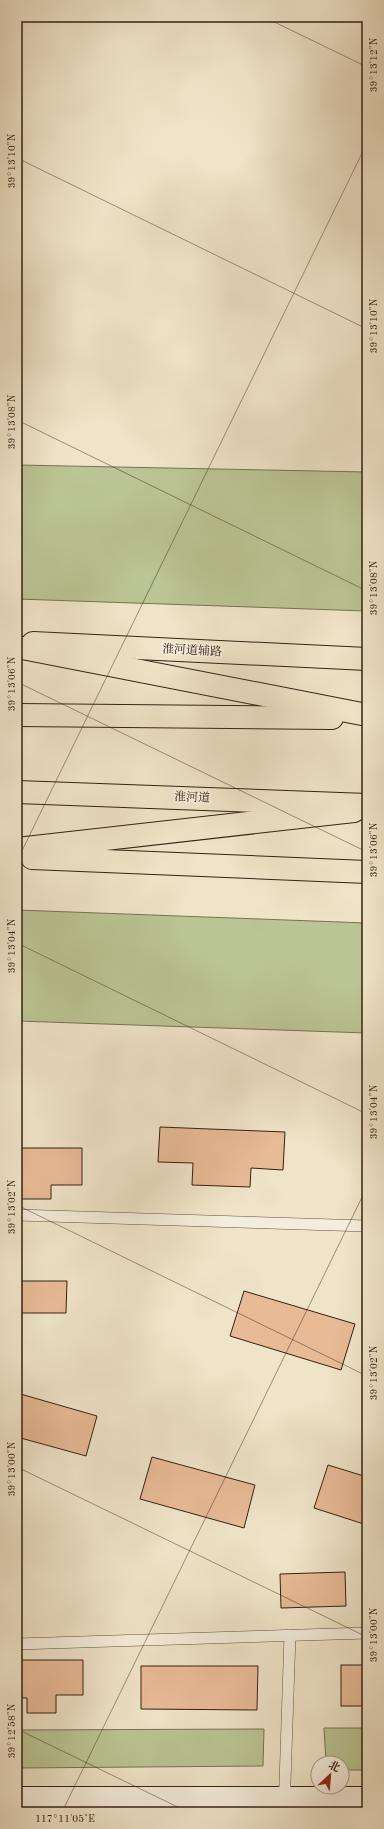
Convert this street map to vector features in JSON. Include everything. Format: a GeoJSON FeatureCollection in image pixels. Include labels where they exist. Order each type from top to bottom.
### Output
{"type":"FeatureCollection","features":[{"type":"Feature","properties":{"kind":"main road","name":"淮河道辅路"},"geometry":{"type":"LineString","coordinates":[[17,643],[367,659]]}},
{"type":"Feature","properties":{"kind":"main road"},"geometry":{"type":"LineString","coordinates":[[17,647],[367,715]]}},
{"type":"Feature","properties":{"kind":"main road"},"geometry":{"type":"LineString","coordinates":[[17,715],[367,719]]}},
{"type":"Feature","properties":{"kind":"main road","name":"淮河道"},"geometry":{"type":"LineString","coordinates":[[17,792],[367,805]]}},
{"type":"Feature","properties":{"kind":"main road"},"geometry":{"type":"LineString","coordinates":[[17,849],[367,810]]}},
{"type":"Feature","properties":{"kind":"main road"},"geometry":{"type":"LineString","coordinates":[[17,858],[367,872]]}},
{"type":"Feature","properties":{"kind":"street"},"geometry":{"type":"LineString","coordinates":[[17,1798],[284,1805],[367,1798]]}},
{"type":"Feature","properties":{"kind":"lane"},"geometry":{"type":"LineString","coordinates":[[17,1215],[367,1226]]}},
{"type":"Feature","properties":{"kind":"lane"},"geometry":{"type":"LineString","coordinates":[[17,1644],[367,1633]]}},
{"type":"Feature","properties":{"kind":"lane"},"geometry":{"type":"LineString","coordinates":[[284,1805],[290,1635]]}},
{"type":"Feature","properties":{"kind":"green space"},"geometry":{"type":"Polygon","coordinates":[[[17,465],[367,472],[367,611],[17,599],[17,465]]]}},
{"type":"Feature","properties":{"kind":"green space"},"geometry":{"type":"Polygon","coordinates":[[[17,910],[367,923],[367,1033],[17,1021],[17,910]]]}},
{"type":"Feature","properties":{"kind":"green space"},"geometry":{"type":"Polygon","coordinates":[[[324,1728],[367,1728],[367,1770],[350,1770],[350,1755],[326,1755],[324,1728]]]}},
{"type":"Feature","properties":{"kind":"green space"},"geometry":{"type":"Polygon","coordinates":[[[264,1729],[263,1766],[17,1768],[17,1730],[264,1729]]]}},
{"type":"Feature","properties":{"kind":"building"},"geometry":{"type":"Polygon","coordinates":[[[160,1127],[285,1132],[283,1170],[251,1168],[250,1187],[192,1185],[193,1163],[158,1162],[160,1127]]]}},
{"type":"Feature","properties":{"kind":"building"},"geometry":{"type":"Polygon","coordinates":[[[17,1148],[82,1148],[82,1185],[51,1185],[51,1199],[17,1199],[17,1148]]]}},
{"type":"Feature","properties":{"kind":"building"},"geometry":{"type":"Polygon","coordinates":[[[17,1281],[67,1281],[66,1313],[17,1313],[17,1281]]]}},
{"type":"Feature","properties":{"kind":"building"},"geometry":{"type":"Polygon","coordinates":[[[244,1291],[355,1324],[341,1370],[230,1336],[244,1291]]]}},
{"type":"Feature","properties":{"kind":"building"},"geometry":{"type":"Polygon","coordinates":[[[17,1393],[97,1416],[86,1456],[17,1437],[17,1393]]]}},
{"type":"Feature","properties":{"kind":"building"},"geometry":{"type":"Polygon","coordinates":[[[152,1457],[255,1485],[244,1528],[140,1499],[152,1457]]]}},
{"type":"Feature","properties":{"kind":"building"},"geometry":{"type":"Polygon","coordinates":[[[328,1465],[367,1477],[367,1525],[314,1508],[328,1465]]]}},
{"type":"Feature","properties":{"kind":"building"},"geometry":{"type":"Polygon","coordinates":[[[345,1572],[346,1606],[281,1608],[280,1574],[345,1572]]]}},
{"type":"Feature","properties":{"kind":"building"},"geometry":{"type":"Polygon","coordinates":[[[17,1660],[83,1660],[83,1695],[56,1695],[56,1713],[27,1713],[27,1698],[17,1698],[17,1660]]]}},
{"type":"Feature","properties":{"kind":"building"},"geometry":{"type":"Polygon","coordinates":[[[341,1665],[367,1665],[367,1706],[341,1706],[341,1665]]]}},
{"type":"Feature","properties":{"kind":"building"},"geometry":{"type":"Polygon","coordinates":[[[141,1666],[258,1666],[257,1710],[141,1709],[141,1666]]]}}]}
